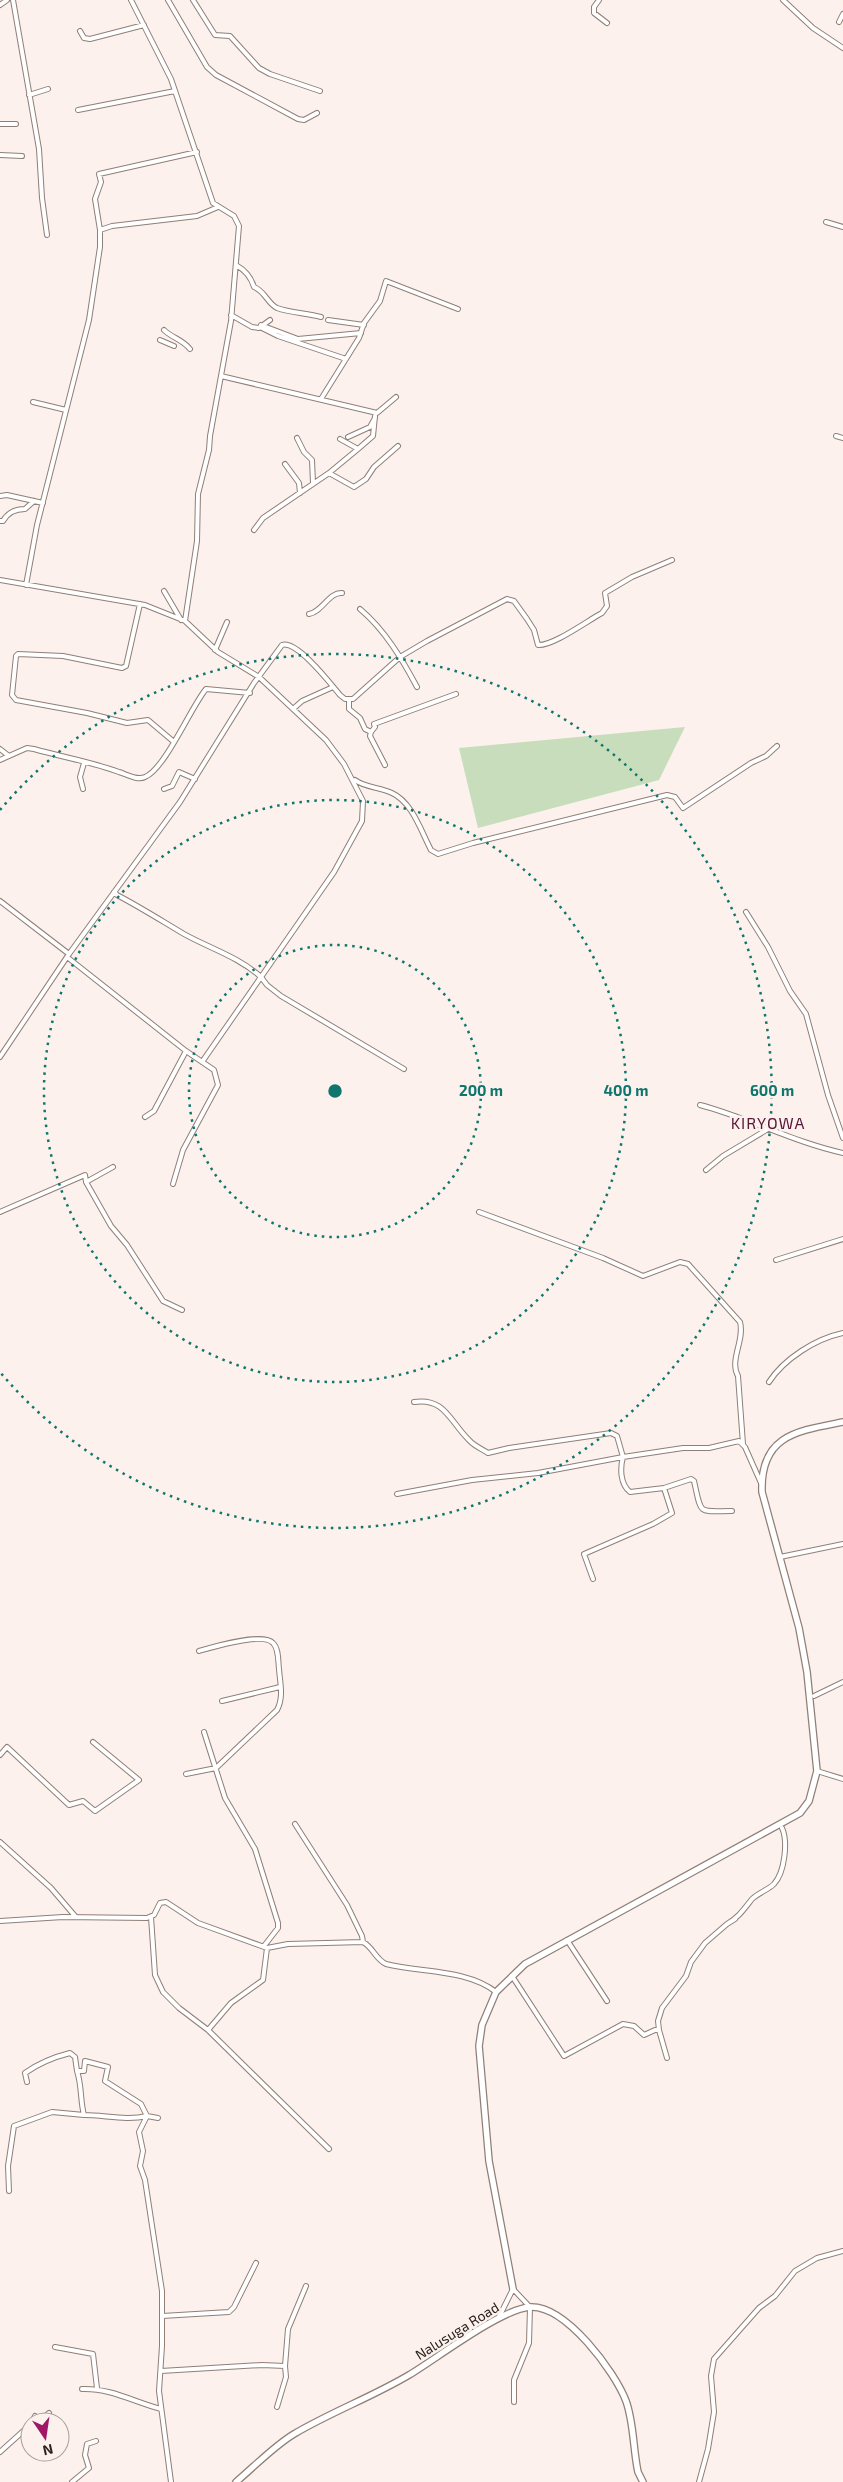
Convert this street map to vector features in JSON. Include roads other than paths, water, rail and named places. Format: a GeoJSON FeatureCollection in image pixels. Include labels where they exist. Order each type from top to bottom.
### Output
{"type":"FeatureCollection","features":[{"type":"Feature","properties":{"kind":"street"},"geometry":{"type":"LineString","coordinates":[[0,5],[7,0]]}},
{"type":"Feature","properties":{"kind":"street"},"geometry":{"type":"LineString","coordinates":[[14,0],[39,149],[47,234]]}},
{"type":"Feature","properties":{"kind":"street"},"geometry":{"type":"LineString","coordinates":[[131,0],[175,91],[213,203],[238,220],[231,314],[209,450],[198,494],[197,541],[183,620]]}},
{"type":"Feature","properties":{"kind":"street"},"geometry":{"type":"LineString","coordinates":[[168,0],[207,67],[216,75],[298,120],[304,120],[317,113]]}},
{"type":"Feature","properties":{"kind":"street"},"geometry":{"type":"LineString","coordinates":[[192,0],[215,35],[230,36],[259,68],[296,84],[320,91]]}},
{"type":"Feature","properties":{"kind":"street"},"geometry":{"type":"LineString","coordinates":[[599,0],[594,7],[594,13],[607,23]]}},
{"type":"Feature","properties":{"kind":"street"},"geometry":{"type":"LineString","coordinates":[[783,0],[813,28],[843,48]]}},
{"type":"Feature","properties":{"kind":"street"},"geometry":{"type":"LineString","coordinates":[[839,22],[843,14]]}},
{"type":"Feature","properties":{"kind":"street"},"geometry":{"type":"LineString","coordinates":[[80,30],[84,38],[90,39],[144,25]]}},
{"type":"Feature","properties":{"kind":"street"},"geometry":{"type":"LineString","coordinates":[[29,95],[48,89]]}},
{"type":"Feature","properties":{"kind":"street"},"geometry":{"type":"LineString","coordinates":[[78,110],[175,91]]}},
{"type":"Feature","properties":{"kind":"street"},"geometry":{"type":"LineString","coordinates":[[0,124],[16,124]]}},
{"type":"Feature","properties":{"kind":"street"},"geometry":{"type":"LineString","coordinates":[[26,585],[43,503],[81,348],[86,335],[100,247],[100,230],[95,199],[101,182],[99,174],[197,152]]}},
{"type":"Feature","properties":{"kind":"street"},"geometry":{"type":"LineString","coordinates":[[0,155],[22,156]]}},
{"type":"Feature","properties":{"kind":"street"},"geometry":{"type":"LineString","coordinates":[[100,230],[112,226],[197,216],[218,207]]}},
{"type":"Feature","properties":{"kind":"street"},"geometry":{"type":"LineString","coordinates":[[826,222],[843,227]]}},
{"type":"Feature","properties":{"kind":"street"},"geometry":{"type":"LineString","coordinates":[[236,265],[243,268],[252,279],[254,287],[261,290],[272,304],[285,310],[321,317]]}},
{"type":"Feature","properties":{"kind":"street"},"geometry":{"type":"LineString","coordinates":[[320,399],[380,301],[386,281],[458,308]]}},
{"type":"Feature","properties":{"kind":"street"},"geometry":{"type":"LineString","coordinates":[[231,314],[252,327],[260,326],[270,320]]}},
{"type":"Feature","properties":{"kind":"street"},"geometry":{"type":"LineString","coordinates":[[328,320],[364,325]]}},
{"type":"Feature","properties":{"kind":"street"},"geometry":{"type":"LineString","coordinates":[[260,326],[293,338],[314,339],[340,333],[361,333]]}},
{"type":"Feature","properties":{"kind":"street"},"geometry":{"type":"LineString","coordinates":[[260,326],[290,341],[346,359]]}},
{"type":"Feature","properties":{"kind":"street"},"geometry":{"type":"LineString","coordinates":[[164,330],[170,336],[184,342],[190,349]]}},
{"type":"Feature","properties":{"kind":"street"},"geometry":{"type":"LineString","coordinates":[[160,340],[174,346]]}},
{"type":"Feature","properties":{"kind":"street"},"geometry":{"type":"LineString","coordinates":[[221,376],[320,399],[376,415]]}},
{"type":"Feature","properties":{"kind":"street"},"geometry":{"type":"LineString","coordinates":[[348,437],[370,427],[376,415],[396,397]]}},
{"type":"Feature","properties":{"kind":"street"},"geometry":{"type":"LineString","coordinates":[[33,402],[66,410]]}},
{"type":"Feature","properties":{"kind":"street"},"geometry":{"type":"LineString","coordinates":[[254,530],[264,518],[329,473],[373,436],[376,415]]}},
{"type":"Feature","properties":{"kind":"street"},"geometry":{"type":"LineString","coordinates":[[836,436],[843,438]]}},
{"type":"Feature","properties":{"kind":"street"},"geometry":{"type":"LineString","coordinates":[[297,438],[304,452],[312,460],[313,484]]}},
{"type":"Feature","properties":{"kind":"street"},"geometry":{"type":"LineString","coordinates":[[340,439],[358,449]]}},
{"type":"Feature","properties":{"kind":"street"},"geometry":{"type":"LineString","coordinates":[[329,473],[354,487],[366,480],[374,467],[398,446]]}},
{"type":"Feature","properties":{"kind":"street"},"geometry":{"type":"LineString","coordinates":[[285,464],[300,483],[300,493]]}},
{"type":"Feature","properties":{"kind":"street"},"geometry":{"type":"LineString","coordinates":[[0,496],[7,495],[43,503]]}},
{"type":"Feature","properties":{"kind":"street"},"geometry":{"type":"LineString","coordinates":[[0,521],[3,521],[7,514],[19,509],[25,509],[34,501]]}},
{"type":"Feature","properties":{"kind":"street"},"geometry":{"type":"LineString","coordinates":[[349,700],[356,697],[400,657],[427,640],[507,599],[514,601],[534,630],[538,645],[542,645],[556,640],[602,613],[607,606],[605,593],[632,577],[672,560]]}},
{"type":"Feature","properties":{"kind":"street"},"geometry":{"type":"LineString","coordinates":[[0,580],[140,604],[183,620]]}},
{"type":"Feature","properties":{"kind":"street"},"geometry":{"type":"LineString","coordinates":[[164,591],[183,620],[215,650],[259,677],[326,740],[354,779],[363,801],[362,820],[334,872],[202,1062]]}},
{"type":"Feature","properties":{"kind":"street"},"geometry":{"type":"LineString","coordinates":[[309,614],[317,612],[335,594],[342,594]]}},
{"type":"Feature","properties":{"kind":"street"},"geometry":{"type":"LineString","coordinates":[[140,604],[126,666],[122,668],[63,656],[18,654],[16,656],[12,695],[16,700],[79,711],[126,723],[148,720],[174,742]]}},
{"type":"Feature","properties":{"kind":"street"},"geometry":{"type":"LineString","coordinates":[[360,609],[370,618],[400,657],[417,687]]}},
{"type":"Feature","properties":{"kind":"street"},"geometry":{"type":"LineString","coordinates":[[215,650],[228,622]]}},
{"type":"Feature","properties":{"kind":"street"},"geometry":{"type":"LineString","coordinates":[[0,1057],[68,955],[148,848],[195,779],[259,677],[282,645],[287,644],[304,654],[340,695],[349,700]]}},
{"type":"Feature","properties":{"kind":"street"},"geometry":{"type":"LineString","coordinates":[[293,709],[302,701],[333,687]]}},
{"type":"Feature","properties":{"kind":"street"},"geometry":{"type":"LineString","coordinates":[[0,760],[27,748],[134,777],[144,778],[152,772],[174,742],[206,689],[250,694]]}},
{"type":"Feature","properties":{"kind":"street"},"geometry":{"type":"LineString","coordinates":[[385,765],[370,736],[375,727],[374,724],[456,694]]}},
{"type":"Feature","properties":{"kind":"street"},"geometry":{"type":"LineString","coordinates":[[349,700],[349,709],[360,718],[365,729],[371,732]]}},
{"type":"Feature","properties":{"kind":"street"},"geometry":{"type":"LineString","coordinates":[[354,779],[361,784],[391,792],[402,800],[431,850],[438,854],[473,843],[667,795],[675,797],[683,808],[751,763],[766,756],[777,746]]}},
{"type":"Feature","properties":{"kind":"street"},"geometry":{"type":"LineString","coordinates":[[0,749],[9,756]]}},
{"type":"Feature","properties":{"kind":"street"},"geometry":{"type":"LineString","coordinates":[[83,789],[80,777],[84,763]]}},
{"type":"Feature","properties":{"kind":"street"},"geometry":{"type":"LineString","coordinates":[[164,789],[172,786],[179,772],[195,779]]}},
{"type":"Feature","properties":{"kind":"street"},"geometry":{"type":"LineString","coordinates":[[114,892],[166,921],[185,934],[210,945],[261,977],[266,985],[281,996],[404,1069]]}},
{"type":"Feature","properties":{"kind":"street"},"geometry":{"type":"LineString","coordinates":[[0,901],[186,1051],[214,1070],[218,1084],[183,1150],[173,1184]]}},
{"type":"Feature","properties":{"kind":"street"},"geometry":{"type":"LineString","coordinates":[[746,912],[768,947],[790,991],[806,1014],[828,1095],[843,1138]]}},
{"type":"Feature","properties":{"kind":"street"},"geometry":{"type":"LineString","coordinates":[[145,1117],[154,1111],[186,1051]]}},
{"type":"Feature","properties":{"kind":"street"},"geometry":{"type":"LineString","coordinates":[[700,1105],[820,1148],[843,1153]]}},
{"type":"Feature","properties":{"kind":"street"},"geometry":{"type":"LineString","coordinates":[[706,1170],[722,1156],[768,1129]]}},
{"type":"Feature","properties":{"kind":"street"},"geometry":{"type":"LineString","coordinates":[[86,1182],[113,1167]]}},
{"type":"Feature","properties":{"kind":"street"},"geometry":{"type":"LineString","coordinates":[[0,1212],[85,1175],[86,1182],[111,1226],[127,1245],[163,1301],[182,1310]]}},
{"type":"Feature","properties":{"kind":"street"},"geometry":{"type":"LineString","coordinates":[[479,1212],[603,1258],[643,1276],[680,1262],[688,1264],[728,1306],[741,1327],[735,1370],[738,1376],[743,1444],[762,1485],[804,1656],[817,1772],[809,1801],[800,1813],[525,1964],[496,1992],[482,2025],[479,2054],[489,2160],[513,2289],[530,2307],[553,2314],[568,2325],[589,2344],[603,2362],[626,2402],[638,2472],[643,2482]]}},
{"type":"Feature","properties":{"kind":"street"},"geometry":{"type":"LineString","coordinates":[[776,1260],[843,1239]]}},
{"type":"Feature","properties":{"kind":"street"},"geometry":{"type":"LineString","coordinates":[[769,1382],[778,1369],[793,1357],[816,1344],[843,1333]]}},
{"type":"Feature","properties":{"kind":"street"},"geometry":{"type":"LineString","coordinates":[[414,1402],[425,1400],[442,1409],[470,1442],[488,1454],[509,1448],[611,1433],[617,1436],[623,1457],[622,1476],[628,1490],[633,1492],[664,1488],[691,1479],[694,1480],[699,1506],[704,1511],[711,1513],[732,1511]]}},
{"type":"Feature","properties":{"kind":"street"},"geometry":{"type":"LineString","coordinates":[[762,1485],[764,1464],[771,1450],[778,1443],[810,1429],[843,1422]]}},
{"type":"Feature","properties":{"kind":"street"},"geometry":{"type":"LineString","coordinates":[[397,1494],[472,1480],[538,1473],[683,1448],[709,1448],[736,1440],[743,1444]]}},
{"type":"Feature","properties":{"kind":"street"},"geometry":{"type":"LineString","coordinates":[[593,1579],[584,1554],[653,1524],[672,1513],[664,1488]]}},
{"type":"Feature","properties":{"kind":"street"},"geometry":{"type":"LineString","coordinates":[[780,1557],[843,1544]]}},
{"type":"Feature","properties":{"kind":"street"},"geometry":{"type":"LineString","coordinates":[[186,1774],[216,1768],[277,1710],[281,1702],[276,1650],[274,1644],[268,1639],[251,1639],[198,1652]]}},
{"type":"Feature","properties":{"kind":"street"},"geometry":{"type":"LineString","coordinates":[[814,1696],[843,1682]]}},
{"type":"Feature","properties":{"kind":"street"},"geometry":{"type":"LineString","coordinates":[[222,1701],[280,1687]]}},
{"type":"Feature","properties":{"kind":"street"},"geometry":{"type":"LineString","coordinates":[[204,1732],[225,1798],[255,1849],[278,1923],[278,1928],[266,1947],[263,1980],[231,2003],[208,2030]]}},
{"type":"Feature","properties":{"kind":"street"},"geometry":{"type":"LineString","coordinates":[[0,1756],[7,1747],[69,1805],[83,1801],[95,1811],[139,1780],[93,1742]]}},
{"type":"Feature","properties":{"kind":"street"},"geometry":{"type":"LineString","coordinates":[[817,1772],[843,1779]]}},
{"type":"Feature","properties":{"kind":"street"},"geometry":{"type":"LineString","coordinates":[[295,1824],[347,1906],[362,1936],[363,1942],[370,1948],[378,1960],[386,1964],[471,1979],[485,1983],[496,1992]]}},
{"type":"Feature","properties":{"kind":"street"},"geometry":{"type":"LineString","coordinates":[[667,2058],[658,2030],[658,2021],[662,2008],[686,1976],[691,1962],[705,1944],[735,1919],[753,1898],[775,1883],[784,1853],[786,1837],[782,1828]]}},
{"type":"Feature","properties":{"kind":"street"},"geometry":{"type":"LineString","coordinates":[[0,1842],[51,1888],[76,1916]]}},
{"type":"Feature","properties":{"kind":"street"},"geometry":{"type":"LineString","coordinates":[[329,2149],[208,2030],[179,2008],[164,1992],[155,1975],[151,1917],[160,1903],[166,1902],[198,1923],[266,1947],[288,1944],[363,1942]]}},
{"type":"Feature","properties":{"kind":"street"},"geometry":{"type":"LineString","coordinates":[[0,1921],[76,1916],[94,1918],[151,1917]]}},
{"type":"Feature","properties":{"kind":"street"},"geometry":{"type":"LineString","coordinates":[[567,1940],[607,2001]]}},
{"type":"Feature","properties":{"kind":"street"},"geometry":{"type":"LineString","coordinates":[[512,1976],[564,2056],[622,2024],[634,2026],[644,2035],[658,2030]]}},
{"type":"Feature","properties":{"kind":"street"},"geometry":{"type":"LineString","coordinates":[[27,2082],[25,2074],[55,2056],[70,2053],[75,2057],[81,2083],[80,2102],[84,2115]]}},
{"type":"Feature","properties":{"kind":"street"},"geometry":{"type":"LineString","coordinates":[[77,2071],[84,2071],[85,2060],[108,2067],[105,2081],[141,2104],[147,2116]]}},
{"type":"Feature","properties":{"kind":"street"},"geometry":{"type":"LineString","coordinates":[[9,2191],[8,2166],[14,2126],[52,2112],[106,2115],[132,2120],[147,2116],[158,2118]]}},
{"type":"Feature","properties":{"kind":"street"},"geometry":{"type":"LineString","coordinates":[[147,2116],[139,2132],[143,2151],[140,2166],[145,2180],[162,2291],[161,2371],[158,2391],[171,2482]]}},
{"type":"Feature","properties":{"kind":"street"},"geometry":{"type":"LineString","coordinates":[[699,2482],[708,2449],[714,2412],[710,2376],[714,2359],[759,2308],[775,2296],[795,2271],[817,2258],[843,2251]]}},
{"type":"Feature","properties":{"kind":"street"},"geometry":{"type":"LineString","coordinates":[[162,2316],[229,2312],[234,2307],[256,2263]]}},
{"type":"Feature","properties":{"kind":"street"},"geometry":{"type":"LineString","coordinates":[[277,2407],[286,2377],[288,2330],[306,2286]]}},
{"type":"Feature","properties":{"kind":"street"},"geometry":{"type":"LineString","coordinates":[[498,2319],[513,2289]]}},
{"type":"Feature","properties":{"kind":"street"},"geometry":{"type":"LineString","coordinates":[[514,2402],[514,2380],[530,2343],[530,2307]]}},
{"type":"Feature","properties":{"kind":"street","name":"Nalusuga Road"},"geometry":{"type":"LineString","coordinates":[[236,2482],[293,2434],[407,2376],[498,2319],[530,2307]]}},
{"type":"Feature","properties":{"kind":"street"},"geometry":{"type":"LineString","coordinates":[[55,2347],[93,2354],[97,2388]]}},
{"type":"Feature","properties":{"kind":"street"},"geometry":{"type":"LineString","coordinates":[[161,2371],[262,2365],[285,2366]]}},
{"type":"Feature","properties":{"kind":"street"},"geometry":{"type":"LineString","coordinates":[[82,2389],[97,2388],[161,2409]]}},
{"type":"Feature","properties":{"kind":"street"},"geometry":{"type":"LineString","coordinates":[[0,2452],[20,2435]]}},
{"type":"Feature","properties":{"kind":"street"},"geometry":{"type":"LineString","coordinates":[[72,2482],[89,2468],[84,2455],[87,2444],[96,2441]]}},
{"type":"Feature","properties":{"kind":"district","name":"KIRYOWA"},"geometry":{"type":"Point","coordinates":[768,1123]}}]}
